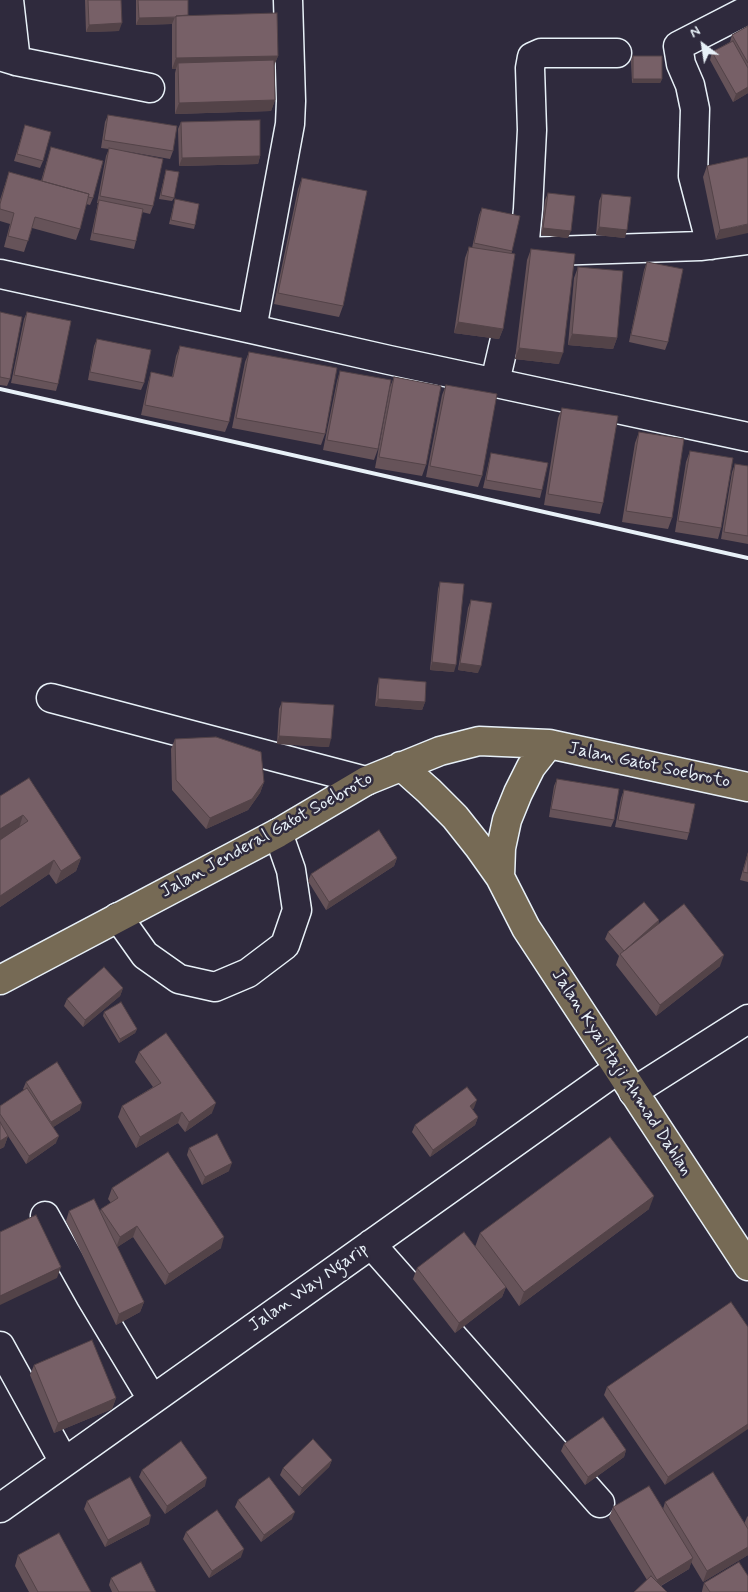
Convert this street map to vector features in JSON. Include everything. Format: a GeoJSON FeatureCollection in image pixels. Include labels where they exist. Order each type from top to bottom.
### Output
{"type":"FeatureCollection","features":[{"type":"Feature","properties":{"kind":"main road","name":"Jalan Jenderal Gatot Soebroto"},"geometry":{"type":"LineString","coordinates":[[0,980],[278,833],[366,781],[440,751],[479,741],[549,744]]}},
{"type":"Feature","properties":{"kind":"main road","name":"Jalan Gatot Soebroto"},"geometry":{"type":"LineString","coordinates":[[549,744],[748,787]]}},
{"type":"Feature","properties":{"kind":"main road"},"geometry":{"type":"LineString","coordinates":[[500,877],[502,848],[507,820],[518,792],[549,744]]}},
{"type":"Feature","properties":{"kind":"main road","name":"Jalan Kyai Haji Ahmad Dahlan"},"geometry":{"type":"LineString","coordinates":[[401,766],[455,817],[500,877],[526,928],[748,1266]]}},
{"type":"Feature","properties":{"kind":"street"},"geometry":{"type":"LineString","coordinates":[[9,0],[8,58],[150,88]]}},
{"type":"Feature","properties":{"kind":"street"},"geometry":{"type":"LineString","coordinates":[[252,329],[290,112],[288,0]]}},
{"type":"Feature","properties":{"kind":"street"},"geometry":{"type":"LineString","coordinates":[[711,245],[693,176],[695,109],[690,85],[681,64],[678,46],[748,10]]}},
{"type":"Feature","properties":{"kind":"street"},"geometry":{"type":"LineString","coordinates":[[494,382],[506,336],[523,252],[531,160],[530,68],[532,57],[541,53],[617,53]]}},
{"type":"Feature","properties":{"kind":"street"},"geometry":{"type":"LineString","coordinates":[[523,252],[711,245],[748,240]]}},
{"type":"Feature","properties":{"kind":"street"},"geometry":{"type":"LineString","coordinates":[[0,274],[748,437]]}},
{"type":"Feature","properties":{"kind":"street"},"geometry":{"type":"LineString","coordinates":[[51,698],[366,781]]}},
{"type":"Feature","properties":{"kind":"street"},"geometry":{"type":"LineString","coordinates":[[118,917],[145,955],[179,979],[215,987],[248,973],[285,945],[297,910],[291,870],[278,833]]}},
{"type":"Feature","properties":{"kind":"street"},"geometry":{"type":"LineString","coordinates":[[633,1092],[748,1020]]}},
{"type":"Feature","properties":{"kind":"street","name":"Jalan Way Ngarip"},"geometry":{"type":"LineString","coordinates":[[0,1508],[618,1069]]}},
{"type":"Feature","properties":{"kind":"street"},"geometry":{"type":"LineString","coordinates":[[45,1216],[90,1296],[152,1399]]}},
{"type":"Feature","properties":{"kind":"street"},"geometry":{"type":"LineString","coordinates":[[371,1244],[600,1503]]}},
{"type":"Feature","properties":{"kind":"street"},"geometry":{"type":"LineString","coordinates":[[0,1346],[64,1462]]}},
{"type":"Feature","properties":{"kind":"building"},"geometry":{"type":"Polygon","coordinates":[[[88,0],[121,0],[122,23],[89,25],[88,0]]]}},
{"type":"Feature","properties":{"kind":"building"},"geometry":{"type":"Polygon","coordinates":[[[138,0],[188,0],[188,15],[139,18],[138,0]]]}},
{"type":"Feature","properties":{"kind":"building"},"geometry":{"type":"Polygon","coordinates":[[[277,13],[278,56],[176,58],[176,16],[277,13]]]}},
{"type":"Feature","properties":{"kind":"building"},"geometry":{"type":"Polygon","coordinates":[[[748,26],[748,63],[732,35],[748,26]]]}},
{"type":"Feature","properties":{"kind":"building"},"geometry":{"type":"Polygon","coordinates":[[[733,41],[748,68],[748,87],[736,94],[712,52],[733,41]]]}},
{"type":"Feature","properties":{"kind":"building"},"geometry":{"type":"Polygon","coordinates":[[[633,56],[662,56],[662,79],[633,79],[633,56]]]}},
{"type":"Feature","properties":{"kind":"building"},"geometry":{"type":"Polygon","coordinates":[[[274,60],[275,100],[179,103],[178,63],[274,60]]]}},
{"type":"Feature","properties":{"kind":"building"},"geometry":{"type":"Polygon","coordinates":[[[108,115],[177,126],[173,151],[104,140],[108,115]]]}},
{"type":"Feature","properties":{"kind":"building"},"geometry":{"type":"Polygon","coordinates":[[[260,120],[260,156],[182,158],[181,122],[260,120]]]}},
{"type":"Feature","properties":{"kind":"building"},"geometry":{"type":"Polygon","coordinates":[[[25,125],[51,132],[43,161],[17,154],[25,125]]]}},
{"type":"Feature","properties":{"kind":"building"},"geometry":{"type":"Polygon","coordinates":[[[51,147],[103,161],[93,198],[88,197],[89,194],[42,181],[51,147]]]}},
{"type":"Feature","properties":{"kind":"building"},"geometry":{"type":"Polygon","coordinates":[[[109,148],[163,159],[153,206],[100,196],[109,148]]]}},
{"type":"Feature","properties":{"kind":"building"},"geometry":{"type":"Polygon","coordinates":[[[748,157],[748,224],[720,230],[707,166],[748,157]]]}},
{"type":"Feature","properties":{"kind":"building"},"geometry":{"type":"Polygon","coordinates":[[[166,170],[179,172],[174,198],[161,195],[166,170]]]}},
{"type":"Feature","properties":{"kind":"building"},"geometry":{"type":"Polygon","coordinates":[[[9,172],[89,194],[80,229],[35,217],[28,241],[8,236],[14,213],[0,209],[0,204],[9,172]]]}},
{"type":"Feature","properties":{"kind":"building"},"geometry":{"type":"Polygon","coordinates":[[[302,178],[367,191],[343,306],[278,293],[302,178]]]}},
{"type":"Feature","properties":{"kind":"building"},"geometry":{"type":"Polygon","coordinates":[[[548,193],[575,196],[571,231],[543,228],[548,193]]]}},
{"type":"Feature","properties":{"kind":"building"},"geometry":{"type":"Polygon","coordinates":[[[602,194],[631,197],[627,230],[599,227],[602,194]]]}},
{"type":"Feature","properties":{"kind":"building"},"geometry":{"type":"Polygon","coordinates":[[[175,199],[199,204],[195,225],[171,220],[175,199]]]}},
{"type":"Feature","properties":{"kind":"building"},"geometry":{"type":"Polygon","coordinates":[[[99,200],[143,209],[136,241],[93,233],[99,200]]]}},
{"type":"Feature","properties":{"kind":"building"},"geometry":{"type":"Polygon","coordinates":[[[482,208],[520,216],[512,251],[474,243],[482,208]]]}},
{"type":"Feature","properties":{"kind":"building"},"geometry":{"type":"Polygon","coordinates":[[[469,247],[515,254],[503,329],[458,322],[469,247]]]}},
{"type":"Feature","properties":{"kind":"building"},"geometry":{"type":"Polygon","coordinates":[[[531,249],[575,254],[563,353],[519,348],[531,249]]]}},
{"type":"Feature","properties":{"kind":"building"},"geometry":{"type":"Polygon","coordinates":[[[647,262],[683,269],[668,342],[631,335],[647,262]]]}},
{"type":"Feature","properties":{"kind":"building"},"geometry":{"type":"Polygon","coordinates":[[[578,267],[623,271],[617,338],[572,334],[578,267]]]}},
{"type":"Feature","properties":{"kind":"building"},"geometry":{"type":"Polygon","coordinates":[[[0,312],[22,317],[10,379],[0,377],[0,312]]]}},
{"type":"Feature","properties":{"kind":"building"},"geometry":{"type":"Polygon","coordinates":[[[27,312],[71,321],[58,384],[14,375],[27,312]]]}},
{"type":"Feature","properties":{"kind":"building"},"geometry":{"type":"Polygon","coordinates":[[[97,339],[151,350],[144,383],[90,372],[97,339]]]}},
{"type":"Feature","properties":{"kind":"building"},"geometry":{"type":"Polygon","coordinates":[[[180,346],[242,358],[229,422],[145,405],[151,372],[173,377],[180,346]]]}},
{"type":"Feature","properties":{"kind":"building"},"geometry":{"type":"Polygon","coordinates":[[[249,352],[337,368],[325,434],[236,418],[249,352]]]}},
{"type":"Feature","properties":{"kind":"building"},"geometry":{"type":"Polygon","coordinates":[[[340,371],[391,380],[378,449],[327,440],[340,371]]]}},
{"type":"Feature","properties":{"kind":"building"},"geometry":{"type":"Polygon","coordinates":[[[394,377],[441,386],[426,465],[379,457],[394,377]]]}},
{"type":"Feature","properties":{"kind":"building"},"geometry":{"type":"Polygon","coordinates":[[[446,385],[497,394],[482,476],[430,466],[446,385]]]}},
{"type":"Feature","properties":{"kind":"building"},"geometry":{"type":"Polygon","coordinates":[[[562,408],[618,416],[603,503],[548,494],[562,408]]]}},
{"type":"Feature","properties":{"kind":"building"},"geometry":{"type":"Polygon","coordinates":[[[639,432],[684,439],[672,518],[626,511],[639,432]]]}},
{"type":"Feature","properties":{"kind":"building"},"geometry":{"type":"Polygon","coordinates":[[[690,451],[733,458],[721,528],[678,521],[690,451]]]}},
{"type":"Feature","properties":{"kind":"building"},"geometry":{"type":"Polygon","coordinates":[[[491,453],[548,463],[542,490],[486,480],[491,453]]]}},
{"type":"Feature","properties":{"kind":"building"},"geometry":{"type":"Polygon","coordinates":[[[735,464],[748,466],[748,536],[724,532],[735,464]]]}},
{"type":"Feature","properties":{"kind":"building"},"geometry":{"type":"Polygon","coordinates":[[[440,582],[464,584],[456,665],[432,662],[440,582]]]}},
{"type":"Feature","properties":{"kind":"building"},"geometry":{"type":"Polygon","coordinates":[[[471,600],[492,603],[481,666],[460,663],[471,600]]]}},
{"type":"Feature","properties":{"kind":"building"},"geometry":{"type":"Polygon","coordinates":[[[379,678],[426,682],[425,702],[378,699],[379,678]]]}},
{"type":"Feature","properties":{"kind":"building"},"geometry":{"type":"Polygon","coordinates":[[[282,702],[334,705],[331,739],[279,736],[282,702]]]}},
{"type":"Feature","properties":{"kind":"building"},"geometry":{"type":"Polygon","coordinates":[[[216,737],[261,752],[264,782],[252,799],[210,818],[176,780],[175,739],[216,737]]]}},
{"type":"Feature","properties":{"kind":"building"},"geometry":{"type":"Polygon","coordinates":[[[29,778],[81,858],[61,871],[54,860],[0,896],[0,840],[28,821],[23,815],[0,829],[0,796],[29,778]]]}},
{"type":"Feature","properties":{"kind":"building"},"geometry":{"type":"Polygon","coordinates":[[[557,779],[619,789],[614,820],[551,809],[557,779]]]}},
{"type":"Feature","properties":{"kind":"building"},"geometry":{"type":"Polygon","coordinates":[[[624,790],[695,804],[689,833],[618,820],[624,790]]]}},
{"type":"Feature","properties":{"kind":"building"},"geometry":{"type":"Polygon","coordinates":[[[379,830],[397,858],[329,902],[311,874],[379,830]]]}},
{"type":"Feature","properties":{"kind":"building"},"geometry":{"type":"Polygon","coordinates":[[[748,854],[748,873],[743,872],[748,854]]]}},
{"type":"Feature","properties":{"kind":"building"},"geometry":{"type":"Polygon","coordinates":[[[644,902],[659,920],[624,951],[608,932],[644,902]]]}},
{"type":"Feature","properties":{"kind":"building"},"geometry":{"type":"Polygon","coordinates":[[[684,904],[724,955],[660,1005],[620,954],[684,904]]]}},
{"type":"Feature","properties":{"kind":"building"},"geometry":{"type":"Polygon","coordinates":[[[104,967],[123,988],[85,1020],[67,999],[104,967]]]}},
{"type":"Feature","properties":{"kind":"building"},"geometry":{"type":"Polygon","coordinates":[[[121,1002],[137,1029],[120,1039],[104,1012],[121,1002]]]}},
{"type":"Feature","properties":{"kind":"building"},"geometry":{"type":"Polygon","coordinates":[[[166,1033],[216,1103],[189,1122],[182,1112],[140,1137],[122,1106],[161,1083],[139,1052],[166,1033]]]}},
{"type":"Feature","properties":{"kind":"building"},"geometry":{"type":"Polygon","coordinates":[[[57,1062],[82,1103],[51,1122],[26,1082],[57,1062]]]}},
{"type":"Feature","properties":{"kind":"building"},"geometry":{"type":"Polygon","coordinates":[[[467,1087],[477,1100],[470,1106],[478,1117],[433,1150],[415,1125],[467,1087]]]}},
{"type":"Feature","properties":{"kind":"building"},"geometry":{"type":"Polygon","coordinates":[[[27,1088],[59,1136],[29,1156],[0,1114],[0,1106],[27,1088]]]}},
{"type":"Feature","properties":{"kind":"building"},"geometry":{"type":"Polygon","coordinates":[[[0,1122],[8,1136],[0,1141],[0,1122]]]}},
{"type":"Feature","properties":{"kind":"building"},"geometry":{"type":"Polygon","coordinates":[[[217,1134],[232,1163],[205,1177],[189,1148],[217,1134]]]}},
{"type":"Feature","properties":{"kind":"building"},"geometry":{"type":"Polygon","coordinates":[[[610,1137],[654,1196],[524,1292],[480,1233],[610,1137]]]}},
{"type":"Feature","properties":{"kind":"building"},"geometry":{"type":"Polygon","coordinates":[[[168,1152],[224,1237],[169,1274],[137,1226],[120,1237],[101,1209],[118,1198],[112,1188],[168,1152]]]}},
{"type":"Feature","properties":{"kind":"building"},"geometry":{"type":"Polygon","coordinates":[[[94,1199],[144,1302],[119,1314],[69,1211],[94,1199]]]}},
{"type":"Feature","properties":{"kind":"building"},"geometry":{"type":"Polygon","coordinates":[[[36,1215],[61,1267],[0,1296],[0,1232],[36,1215]]]}},
{"type":"Feature","properties":{"kind":"building"},"geometry":{"type":"Polygon","coordinates":[[[464,1232],[506,1287],[459,1323],[417,1268],[464,1232]]]}},
{"type":"Feature","properties":{"kind":"building"},"geometry":{"type":"Polygon","coordinates":[[[731,1302],[748,1327],[748,1424],[668,1477],[607,1387],[731,1302]]]}},
{"type":"Feature","properties":{"kind":"building"},"geometry":{"type":"Polygon","coordinates":[[[92,1340],[116,1398],[58,1423],[34,1365],[92,1340]]]}},
{"type":"Feature","properties":{"kind":"building"},"geometry":{"type":"Polygon","coordinates":[[[603,1417],[626,1450],[588,1477],[564,1444],[603,1417]]]}},
{"type":"Feature","properties":{"kind":"building"},"geometry":{"type":"Polygon","coordinates":[[[313,1439],[332,1460],[302,1488],[283,1468],[313,1439]]]}},
{"type":"Feature","properties":{"kind":"building"},"geometry":{"type":"Polygon","coordinates":[[[181,1441],[207,1478],[167,1506],[142,1470],[181,1441]]]}},
{"type":"Feature","properties":{"kind":"building"},"geometry":{"type":"Polygon","coordinates":[[[713,1472],[748,1529],[748,1547],[707,1571],[665,1502],[713,1472]]]}},
{"type":"Feature","properties":{"kind":"building"},"geometry":{"type":"Polygon","coordinates":[[[130,1477],[151,1516],[108,1540],[87,1501],[130,1477]]]}},
{"type":"Feature","properties":{"kind":"building"},"geometry":{"type":"Polygon","coordinates":[[[269,1477],[295,1512],[264,1535],[238,1500],[269,1477]]]}},
{"type":"Feature","properties":{"kind":"building"},"geometry":{"type":"Polygon","coordinates":[[[649,1486],[693,1558],[657,1580],[613,1507],[649,1486]]]}},
{"type":"Feature","properties":{"kind":"building"},"geometry":{"type":"Polygon","coordinates":[[[217,1510],[244,1549],[212,1571],[186,1532],[217,1510]]]}},
{"type":"Feature","properties":{"kind":"building"},"geometry":{"type":"Polygon","coordinates":[[[59,1533],[91,1592],[38,1592],[18,1555],[59,1533]]]}},
{"type":"Feature","properties":{"kind":"building"},"geometry":{"type":"Polygon","coordinates":[[[141,1562],[156,1592],[119,1592],[111,1578],[141,1562]]]}},
{"type":"Feature","properties":{"kind":"building"},"geometry":{"type":"Polygon","coordinates":[[[739,1562],[748,1576],[748,1592],[710,1592],[704,1583],[739,1562]]]}},
{"type":"Feature","properties":{"kind":"building"},"geometry":{"type":"Polygon","coordinates":[[[651,1576],[667,1592],[634,1592],[651,1576]]]}},
{"type":"Feature","properties":{"kind":"railway"},"geometry":{"type":"LineString","coordinates":[[0,389],[748,558]]}}]}
